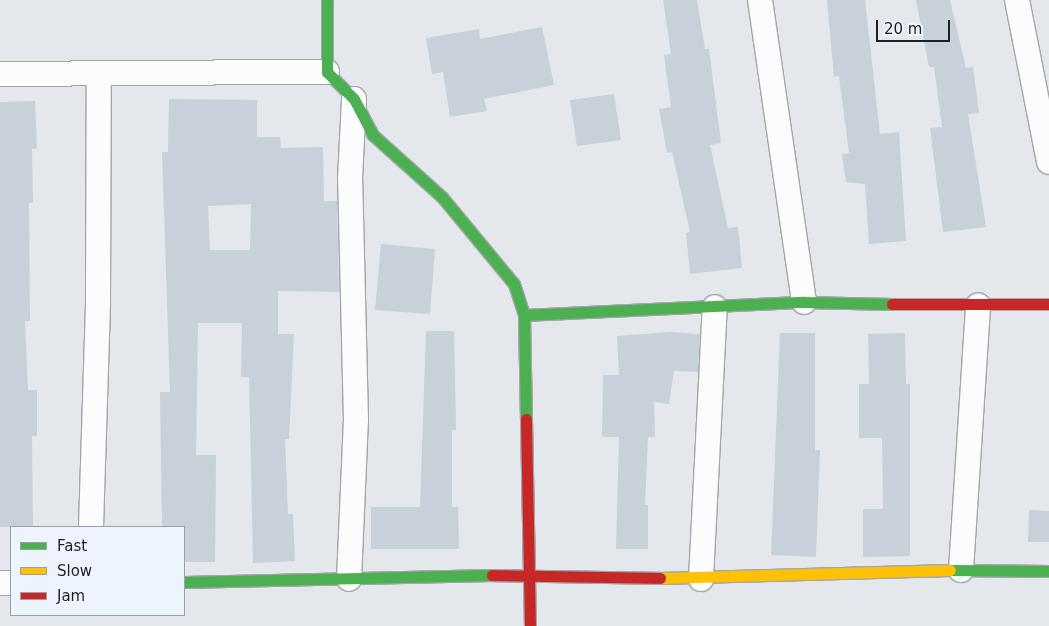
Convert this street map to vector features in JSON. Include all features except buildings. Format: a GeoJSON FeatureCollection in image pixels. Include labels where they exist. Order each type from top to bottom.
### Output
{"type":"FeatureCollection","features":[{"type":"Feature","properties":{"kind":"street"},"geometry":{"type":"LineString","coordinates":[[327,0],[327,72],[354,99],[373,135],[442,197],[514,284],[524,315],[530,626]]}},
{"type":"Feature","properties":{"kind":"street"},"geometry":{"type":"LineString","coordinates":[[760,0],[804,302]]}},
{"type":"Feature","properties":{"kind":"street"},"geometry":{"type":"LineString","coordinates":[[1017,0],[1049,162]]}},
{"type":"Feature","properties":{"kind":"street"},"geometry":{"type":"LineString","coordinates":[[0,74],[327,72]]}},
{"type":"Feature","properties":{"kind":"street"},"geometry":{"type":"LineString","coordinates":[[91,526],[98,304],[99,73]]}},
{"type":"Feature","properties":{"kind":"street"},"geometry":{"type":"LineString","coordinates":[[349,578],[356,420],[350,179],[354,99]]}},
{"type":"Feature","properties":{"kind":"street"},"geometry":{"type":"LineString","coordinates":[[524,315],[804,302],[978,306],[1049,304]]}},
{"type":"Feature","properties":{"kind":"street"},"geometry":{"type":"LineString","coordinates":[[961,570],[978,306]]}},
{"type":"Feature","properties":{"kind":"street"},"geometry":{"type":"LineString","coordinates":[[701,579],[714,307]]}},
{"type":"Feature","properties":{"kind":"street"},"geometry":{"type":"LineString","coordinates":[[185,582],[530,574],[701,579],[961,570],[1049,571]]}},
{"type":"Feature","properties":{"kind":"traffic: fast"},"geometry":{"type":"LineString","coordinates":[[327,0],[327,72],[354,99],[373,135],[442,197],[514,284],[524,315],[526,419]]}},
{"type":"Feature","properties":{"kind":"traffic: fast"},"geometry":{"type":"LineString","coordinates":[[524,315],[804,302],[892,304]]}},
{"type":"Feature","properties":{"kind":"traffic: fast"},"geometry":{"type":"LineString","coordinates":[[950,570],[1049,571]]}},
{"type":"Feature","properties":{"kind":"traffic: fast"},"geometry":{"type":"LineString","coordinates":[[185,582],[492,575]]}},
{"type":"Feature","properties":{"kind":"traffic: slow"},"geometry":{"type":"LineString","coordinates":[[660,578],[950,570]]}},
{"type":"Feature","properties":{"kind":"traffic: jam"},"geometry":{"type":"LineString","coordinates":[[892,304],[1049,304]]}},
{"type":"Feature","properties":{"kind":"traffic: jam"},"geometry":{"type":"LineString","coordinates":[[526,419],[530,626]]}},
{"type":"Feature","properties":{"kind":"traffic: jam"},"geometry":{"type":"LineString","coordinates":[[492,575],[660,578]]}}]}
